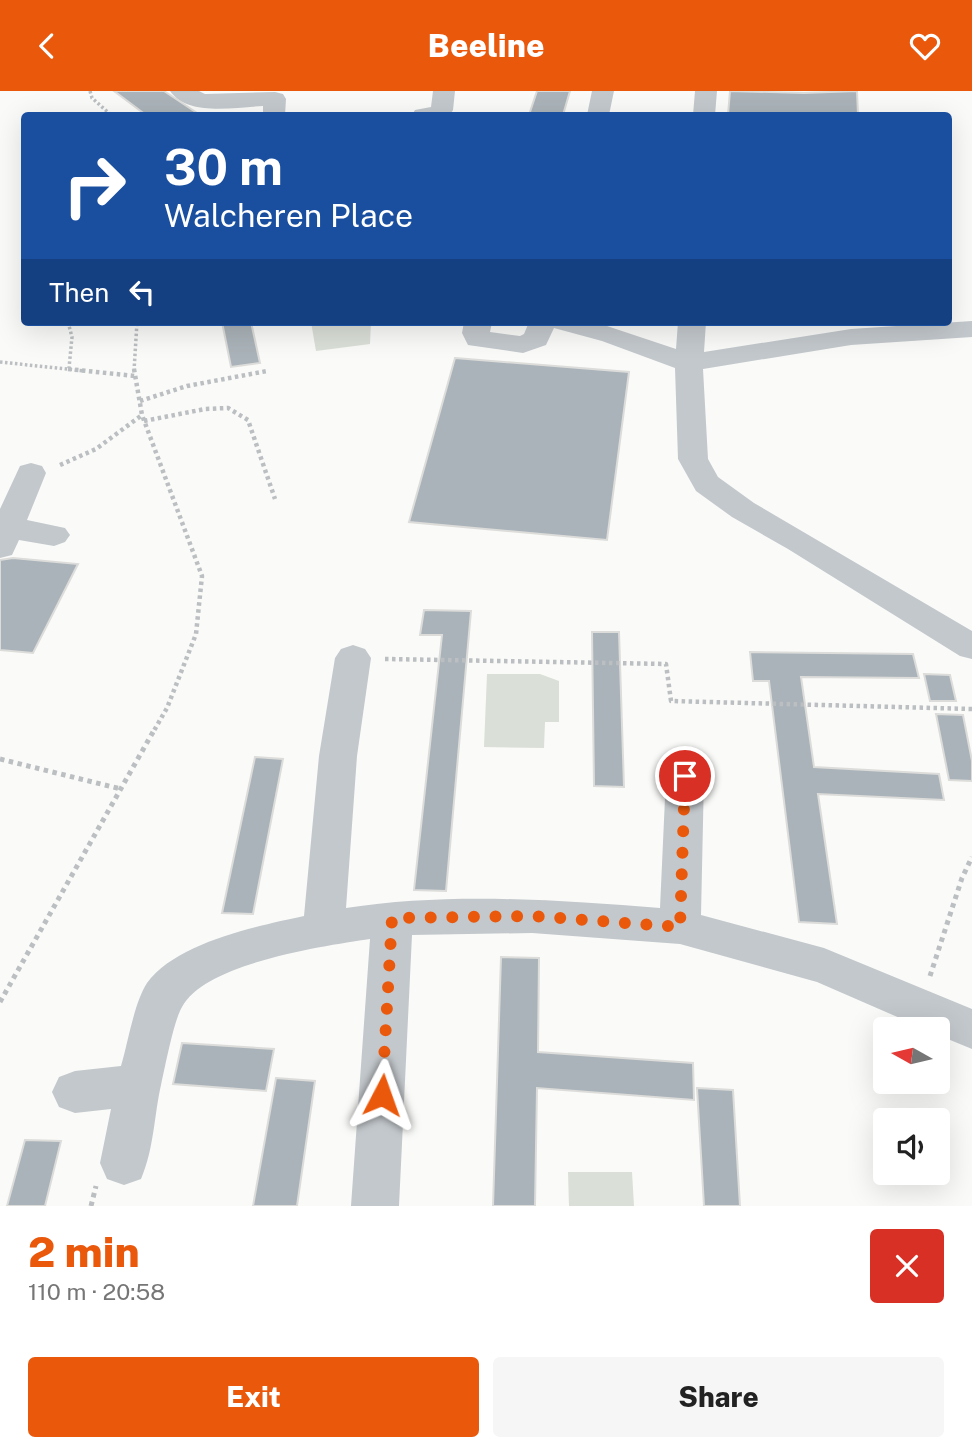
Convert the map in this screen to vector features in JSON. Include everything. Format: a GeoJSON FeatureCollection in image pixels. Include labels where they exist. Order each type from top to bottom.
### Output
{"type":"FeatureCollection","features":[{"type":"Feature","properties":{"kind":"street"},"geometry":{"type":"LineString","coordinates":[[181,91],[202,101],[275,99],[274,112]]}},
{"type":"Feature","properties":{"kind":"street"},"geometry":{"type":"LineString","coordinates":[[438,112],[442,110],[444,91]]}},
{"type":"Feature","properties":{"kind":"street"},"geometry":{"type":"LineString","coordinates":[[599,112],[603,91]]}},
{"type":"Feature","properties":{"kind":"street"},"geometry":{"type":"LineString","coordinates":[[704,112],[706,91]]}},
{"type":"Feature","properties":{"kind":"street"},"geometry":{"type":"LineString","coordinates":[[477,326],[478,339],[523,345],[536,339],[541,326]]}},
{"type":"Feature","properties":{"kind":"street"},"geometry":{"type":"LineString","coordinates":[[579,326],[689,363],[851,337],[972,329]]}},
{"type":"Feature","properties":{"kind":"street"},"geometry":{"type":"LineString","coordinates":[[692,326],[689,363],[693,459],[698,473],[707,484],[743,510],[799,541],[972,647]]}},
{"type":"Feature","properties":{"kind":"street"},"geometry":{"type":"LineString","coordinates":[[31,473],[4,537],[54,535]]}},
{"type":"Feature","properties":{"kind":"street"},"geometry":{"type":"LineString","coordinates":[[324,929],[338,757],[353,659]]}},
{"type":"Feature","properties":{"kind":"street"},"geometry":{"type":"LineString","coordinates":[[680,927],[685,776]]}},
{"type":"Feature","properties":{"kind":"street"},"geometry":{"type":"LineString","coordinates":[[124,1163],[138,1085],[163,996],[191,970],[252,945],[392,918],[532,916],[680,927],[824,966],[972,1029]]}},
{"type":"Feature","properties":{"kind":"street"},"geometry":{"type":"LineString","coordinates":[[375,1206],[392,918]]}},
{"type":"Feature","properties":{"kind":"street"},"geometry":{"type":"LineString","coordinates":[[75,1092],[138,1085]]}},
{"type":"Feature","properties":{"kind":"path"},"geometry":{"type":"LineString","coordinates":[[90,91],[92,98],[108,112]]}},
{"type":"Feature","properties":{"kind":"path"},"geometry":{"type":"LineString","coordinates":[[69,326],[72,337],[69,368]]}},
{"type":"Feature","properties":{"kind":"path"},"geometry":{"type":"LineString","coordinates":[[0,1002],[167,708],[196,634],[202,576],[143,418],[133,366],[137,326]]}},
{"type":"Feature","properties":{"kind":"path"},"geometry":{"type":"LineString","coordinates":[[0,362],[135,376]]}},
{"type":"Feature","properties":{"kind":"path"},"geometry":{"type":"LineString","coordinates":[[140,401],[187,386],[267,371]]}},
{"type":"Feature","properties":{"kind":"path"},"geometry":{"type":"LineString","coordinates":[[31,473],[64,464],[96,449],[143,418],[228,408],[248,420],[275,499]]}},
{"type":"Feature","properties":{"kind":"path"},"geometry":{"type":"LineString","coordinates":[[353,659],[666,664],[671,701],[972,709]]}},
{"type":"Feature","properties":{"kind":"path"},"geometry":{"type":"LineString","coordinates":[[0,759],[121,789]]}},
{"type":"Feature","properties":{"kind":"path"},"geometry":{"type":"LineString","coordinates":[[920,1007],[962,878],[972,857]]}},
{"type":"Feature","properties":{"kind":"shaded area"},"geometry":{"type":"Polygon","coordinates":[[[312,326],[371,326],[370,344],[316,351],[312,326]]]}},
{"type":"Feature","properties":{"kind":"shaded area"},"geometry":{"type":"Polygon","coordinates":[[[487,674],[540,674],[559,681],[559,722],[545,722],[544,748],[484,747],[487,674]]]}},
{"type":"Feature","properties":{"kind":"shaded area"},"geometry":{"type":"Polygon","coordinates":[[[568,1172],[632,1172],[634,1206],[569,1206],[568,1172]]]}},
{"type":"Feature","properties":{"kind":"building"},"geometry":{"type":"Polygon","coordinates":[[[114,91],[164,91],[196,112],[142,112],[114,91]]]}},
{"type":"Feature","properties":{"kind":"building"},"geometry":{"type":"Polygon","coordinates":[[[537,91],[570,91],[564,112],[530,112],[537,91]]]}},
{"type":"Feature","properties":{"kind":"building"},"geometry":{"type":"Polygon","coordinates":[[[730,91],[857,91],[858,112],[728,112],[730,91]]]}},
{"type":"Feature","properties":{"kind":"building"},"geometry":{"type":"Polygon","coordinates":[[[223,326],[252,326],[260,363],[231,367],[223,326]]]}},
{"type":"Feature","properties":{"kind":"building"},"geometry":{"type":"Polygon","coordinates":[[[455,358],[629,372],[607,540],[409,522],[455,358]]]}},
{"type":"Feature","properties":{"kind":"building"},"geometry":{"type":"Polygon","coordinates":[[[13,558],[78,564],[33,653],[0,650],[0,560],[13,558]]]}},
{"type":"Feature","properties":{"kind":"building"},"geometry":{"type":"Polygon","coordinates":[[[424,610],[471,611],[446,891],[414,890],[442,635],[420,635],[424,610]]]}},
{"type":"Feature","properties":{"kind":"building"},"geometry":{"type":"Polygon","coordinates":[[[592,632],[619,632],[624,787],[594,786],[592,632]]]}},
{"type":"Feature","properties":{"kind":"building"},"geometry":{"type":"Polygon","coordinates":[[[750,652],[913,654],[919,678],[801,677],[814,767],[939,774],[944,800],[818,794],[837,924],[799,922],[769,681],[753,681],[750,652]]]}},
{"type":"Feature","properties":{"kind":"building"},"geometry":{"type":"Polygon","coordinates":[[[924,674],[950,675],[956,701],[930,701],[924,674]]]}},
{"type":"Feature","properties":{"kind":"building"},"geometry":{"type":"Polygon","coordinates":[[[936,714],[963,715],[972,761],[972,781],[949,780],[936,714]]]}},
{"type":"Feature","properties":{"kind":"building"},"geometry":{"type":"Polygon","coordinates":[[[255,757],[283,759],[253,914],[222,913],[255,757]]]}},
{"type":"Feature","properties":{"kind":"building"},"geometry":{"type":"Polygon","coordinates":[[[501,957],[539,958],[538,1052],[693,1063],[694,1100],[537,1088],[535,1206],[493,1206],[501,957]]]}},
{"type":"Feature","properties":{"kind":"building"},"geometry":{"type":"Polygon","coordinates":[[[182,1043],[274,1049],[266,1091],[173,1084],[182,1043]]]}},
{"type":"Feature","properties":{"kind":"building"},"geometry":{"type":"Polygon","coordinates":[[[276,1078],[315,1081],[297,1206],[253,1206],[276,1078]]]}},
{"type":"Feature","properties":{"kind":"building"},"geometry":{"type":"Polygon","coordinates":[[[697,1088],[733,1090],[740,1206],[704,1206],[697,1088]]]}},
{"type":"Feature","properties":{"kind":"building"},"geometry":{"type":"Polygon","coordinates":[[[25,1140],[61,1141],[45,1206],[7,1206],[25,1140]]]}},
{"type":"Feature","properties":{"kind":"route"},"geometry":{"type":"LineString","coordinates":[[382,1095],[392,918],[532,916],[680,927],[685,776]]}}]}
